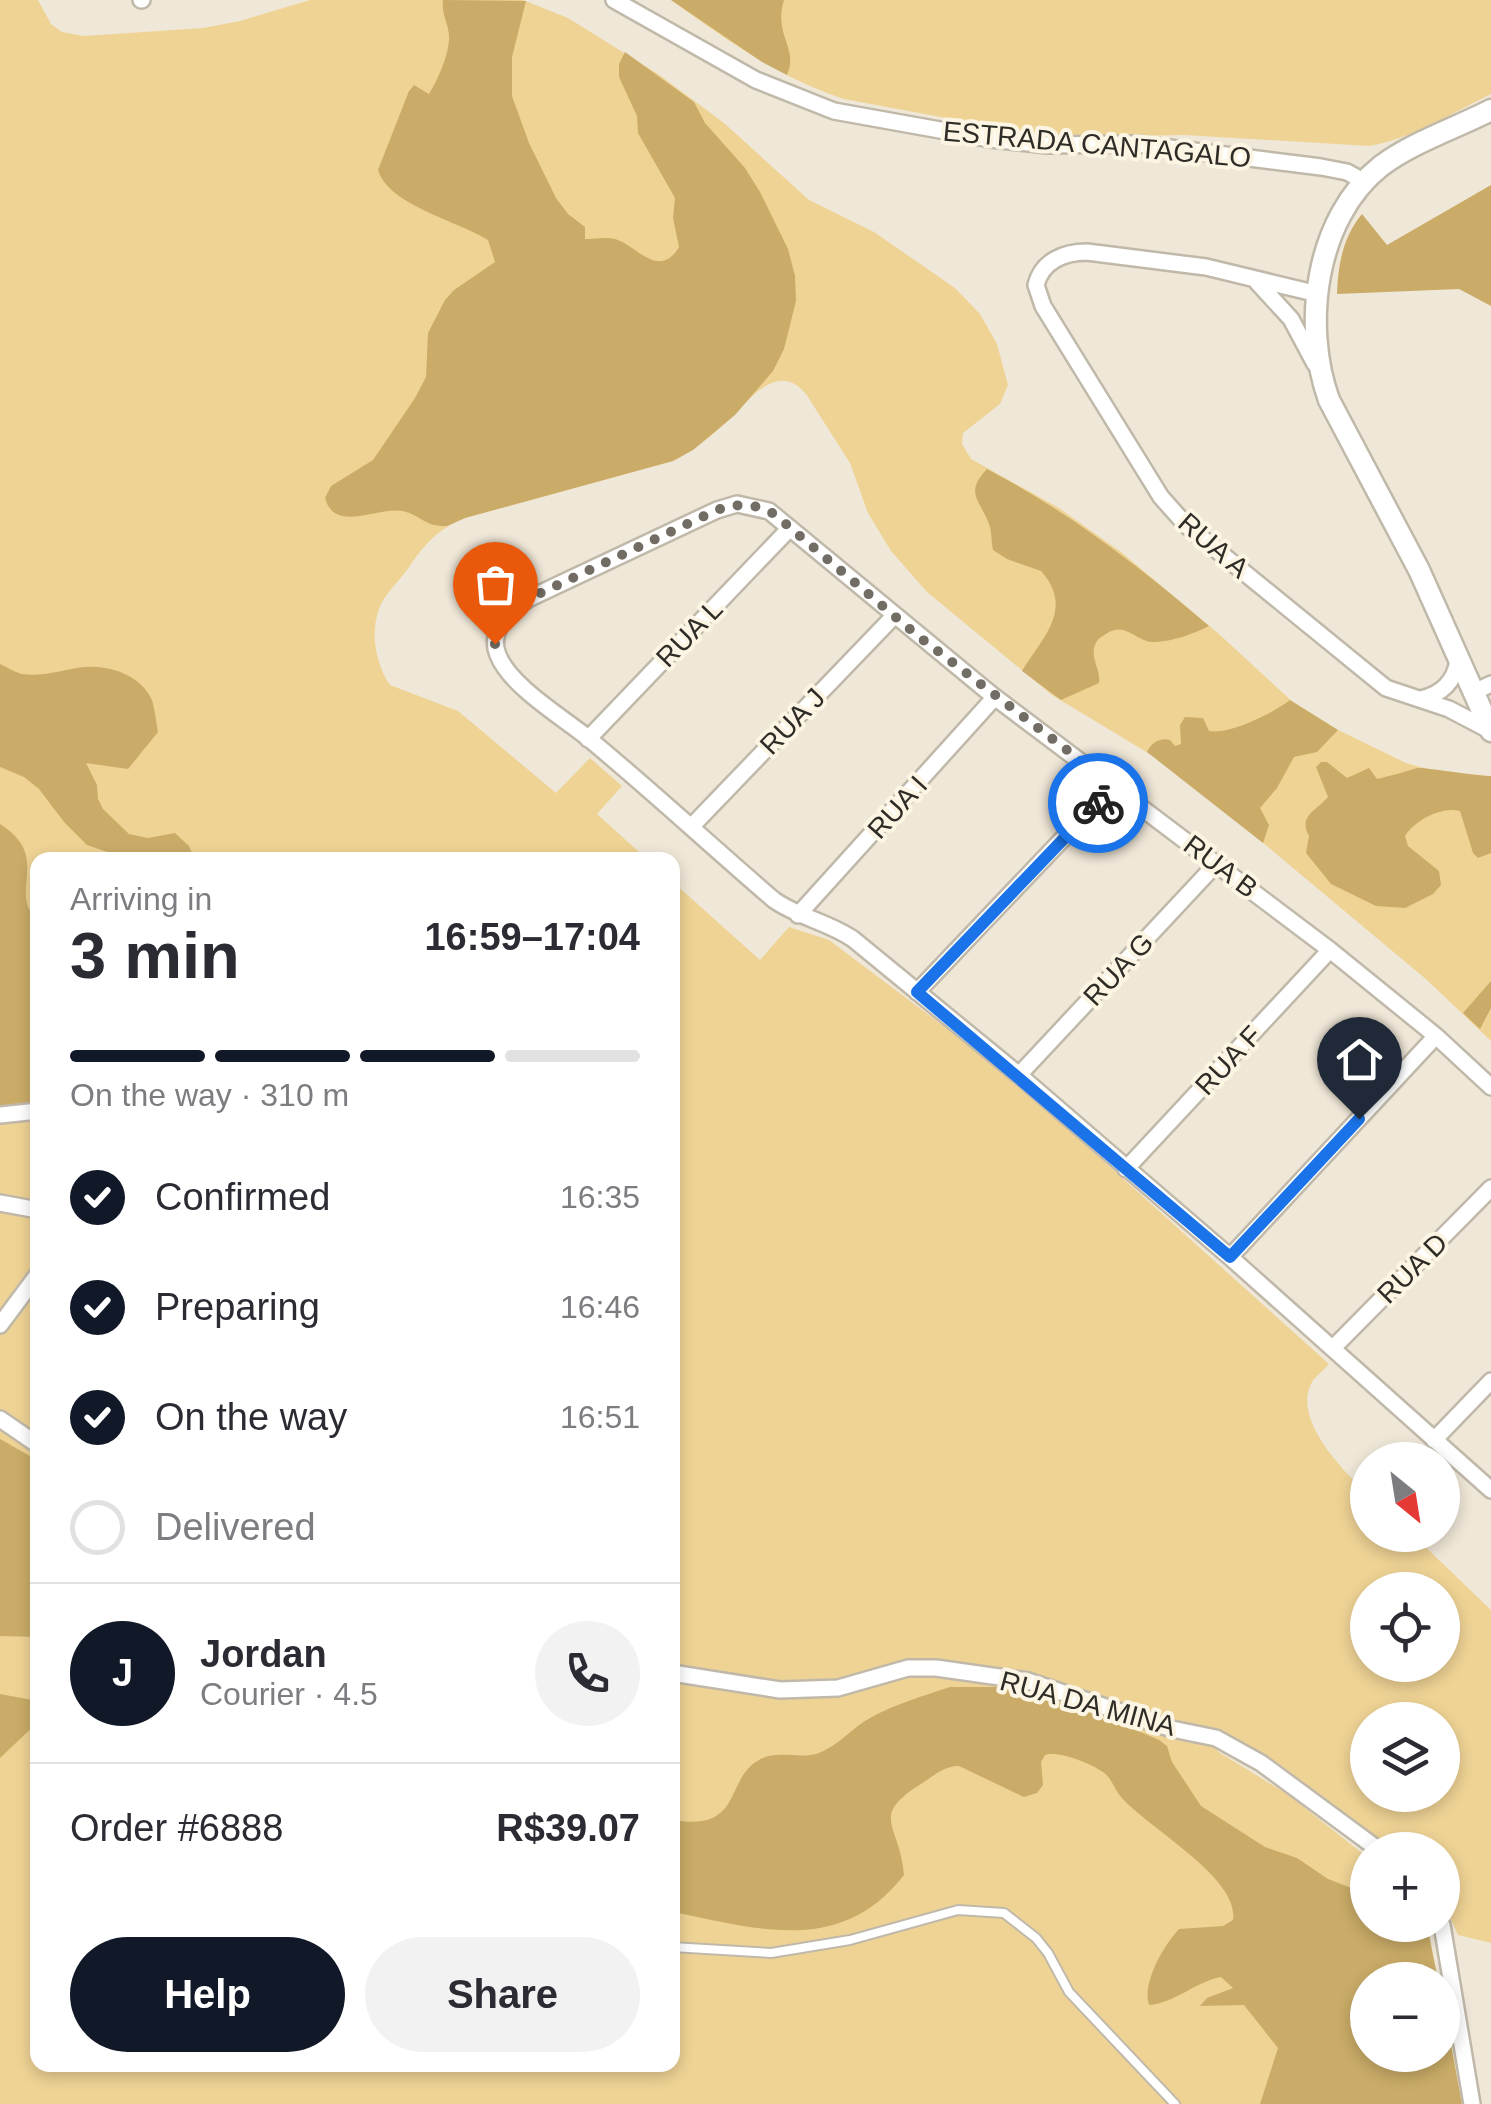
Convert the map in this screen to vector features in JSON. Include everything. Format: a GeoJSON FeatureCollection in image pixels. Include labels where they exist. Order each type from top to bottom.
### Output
{"type":"FeatureCollection","features":[{"type":"Feature","properties":{"kind":"street","name":"ESTRADA CANTAGALO"},"geometry":{"type":"LineString","coordinates":[[614,0],[756,80],[834,110],[1009,141],[1046,145],[1138,144],[1321,167],[1347,172],[1365,182]]}},
{"type":"Feature","properties":{"kind":"street"},"geometry":{"type":"LineString","coordinates":[[1320,374],[1315,333],[1318,294],[1335,227],[1365,182],[1393,159],[1491,110]]}},
{"type":"Feature","properties":{"kind":"street","name":"RUA A"},"geometry":{"type":"LineString","coordinates":[[1254,279],[1206,268],[1087,252],[1060,257],[1043,269],[1036,285],[1042,306],[1161,497],[1186,526],[1376,681],[1395,693],[1449,709],[1490,730]]}},
{"type":"Feature","properties":{"kind":"street"},"geometry":{"type":"LineString","coordinates":[[1254,279],[1318,294]]}},
{"type":"Feature","properties":{"kind":"street"},"geometry":{"type":"LineString","coordinates":[[1254,279],[1291,319],[1320,374],[1329,400],[1419,570],[1458,661],[1482,688],[1490,730]]}},
{"type":"Feature","properties":{"kind":"street","name":"RUA B"},"geometry":{"type":"LineString","coordinates":[[588,738],[512,675],[498,655],[496,638],[505,617],[528,599],[717,510],[737,504],[761,508],[995,696],[1330,950],[1436,1036],[1491,1087]]}},
{"type":"Feature","properties":{"kind":"street","name":"RUA L"},"geometry":{"type":"LineString","coordinates":[[588,738],[790,528]]}},
{"type":"Feature","properties":{"kind":"street","name":"RUA J"},"geometry":{"type":"LineString","coordinates":[[691,827],[894,616]]}},
{"type":"Feature","properties":{"kind":"street"},"geometry":{"type":"LineString","coordinates":[[1417,699],[1432,696],[1448,685],[1458,661]]}},
{"type":"Feature","properties":{"kind":"street","name":"RUA I"},"geometry":{"type":"LineString","coordinates":[[798,915],[995,696]]}},
{"type":"Feature","properties":{"kind":"street"},"geometry":{"type":"LineString","coordinates":[[588,738],[774,900],[798,915],[843,932],[1019,1075],[1491,1490]]}},
{"type":"Feature","properties":{"kind":"street"},"geometry":{"type":"LineString","coordinates":[[917,992],[1114,786]]}},
{"type":"Feature","properties":{"kind":"street","name":"RUA G"},"geometry":{"type":"LineString","coordinates":[[1019,1075],[1217,862]]}},
{"type":"Feature","properties":{"kind":"street","name":"RUA F"},"geometry":{"type":"LineString","coordinates":[[1126,1170],[1330,950]]}},
{"type":"Feature","properties":{"kind":"street"},"geometry":{"type":"LineString","coordinates":[[1230,1257],[1436,1036]]}},
{"type":"Feature","properties":{"kind":"street"},"geometry":{"type":"LineString","coordinates":[[0,1116],[30,1112]]}},
{"type":"Feature","properties":{"kind":"street","name":"RUA D"},"geometry":{"type":"LineString","coordinates":[[1334,1348],[1491,1188]]}},
{"type":"Feature","properties":{"kind":"street"},"geometry":{"type":"LineString","coordinates":[[0,1203],[30,1209]]}},
{"type":"Feature","properties":{"kind":"street"},"geometry":{"type":"LineString","coordinates":[[0,1325],[30,1285]]}},
{"type":"Feature","properties":{"kind":"street"},"geometry":{"type":"LineString","coordinates":[[1434,1440],[1491,1381]]}},
{"type":"Feature","properties":{"kind":"street"},"geometry":{"type":"LineString","coordinates":[[0,1419],[30,1440]]}},
{"type":"Feature","properties":{"kind":"street","name":"RUA DA MINA"},"geometry":{"type":"LineString","coordinates":[[680,1674],[780,1690],[838,1688],[908,1668],[936,1668],[1028,1681],[1172,1729],[1216,1738],[1261,1763],[1355,1832]]}},
{"type":"Feature","properties":{"kind":"street"},"geometry":{"type":"LineString","coordinates":[[1445,1942],[1472,2104]]}},
{"type":"Feature","properties":{"kind":"lane"},"geometry":{"type":"LineString","coordinates":[[680,1947],[770,1953],[850,1940],[958,1910],[1004,1912],[1036,1938],[1069,1992],[1175,2104]]}},
{"type":"Feature","properties":{"kind":"shaded area"},"geometry":{"type":"Polygon","coordinates":[[[0,0],[38,0],[51,24],[62,32],[84,36],[203,28],[310,0],[523,0],[568,18],[658,74],[724,123],[809,200],[874,232],[955,288],[980,314],[997,344],[1008,385],[1000,404],[963,433],[962,444],[971,459],[1059,508],[1121,552],[1294,703],[1332,727],[1406,763],[1439,772],[1491,776],[1491,1041],[1427,980],[1231,816],[1153,756],[1052,695],[927,592],[891,551],[868,513],[850,463],[806,394],[795,384],[784,381],[762,388],[712,435],[673,461],[465,518],[446,528],[419,553],[379,609],[376,648],[390,685],[458,711],[556,793],[590,758],[622,786],[597,814],[639,852],[30,852],[30,2072],[680,2072],[680,888],[760,960],[789,927],[829,940],[970,1046],[1329,1364],[1312,1382],[1307,1396],[1308,1412],[1323,1443],[1350,1476],[1350,1552],[1431,1552],[1451,1572],[1350,1572],[1350,1682],[1460,1682],[1460,1580],[1491,1610],[1491,1943],[1460,1935],[1460,1832],[1365,1832],[1274,1764],[1228,1737],[1217,1751],[1287,1794],[1350,1844],[1350,1942],[1430,1942],[1434,1962],[1350,1962],[1350,2072],[1456,2072],[1462,2104],[0,2104],[0,0]]]}},
{"type":"Feature","properties":{"kind":"shaded area"},"geometry":{"type":"Polygon","coordinates":[[[443,0],[526,1],[512,57],[512,96],[529,143],[556,198],[585,227],[585,239],[614,239],[657,261],[672,256],[679,247],[673,218],[675,198],[638,133],[637,116],[619,77],[619,64],[625,52],[694,102],[705,123],[745,168],[788,249],[796,301],[784,349],[773,371],[735,415],[693,450],[673,461],[447,526],[434,525],[403,511],[338,515],[325,498],[331,486],[373,460],[415,398],[426,377],[428,333],[445,300],[495,262],[488,240],[409,203],[384,182],[378,170],[409,91],[414,85],[429,94],[442,68],[449,40],[443,0]]]}},
{"type":"Feature","properties":{"kind":"shaded area"},"geometry":{"type":"Polygon","coordinates":[[[671,0],[1491,0],[1491,94],[1416,131],[1369,146],[1184,135],[1078,137],[1005,129],[844,99],[820,90],[754,56],[671,0]]]}},
{"type":"Feature","properties":{"kind":"shaded area"},"geometry":{"type":"Polygon","coordinates":[[[671,0],[784,0],[782,23],[790,57],[787,75],[762,62],[671,0]]]}},
{"type":"Feature","properties":{"kind":"shaded area"},"geometry":{"type":"Polygon","coordinates":[[[1491,185],[1491,306],[1459,289],[1337,294],[1343,251],[1362,214],[1387,245],[1491,185]]]}},
{"type":"Feature","properties":{"kind":"shaded area"},"geometry":{"type":"Polygon","coordinates":[[[987,469],[1103,541],[1209,626],[1183,637],[1156,642],[1113,630],[1097,641],[1094,650],[1099,683],[1061,700],[1022,671],[1052,623],[1055,598],[1041,571],[993,550],[990,527],[975,491],[987,469]]]}},
{"type":"Feature","properties":{"kind":"shaded area"},"geometry":{"type":"Polygon","coordinates":[[[0,664],[29,675],[87,667],[120,672],[139,683],[152,700],[158,732],[128,769],[86,763],[97,785],[98,799],[129,834],[148,838],[175,833],[192,852],[107,852],[87,845],[39,789],[24,777],[0,767],[0,664]]]}},
{"type":"Feature","properties":{"kind":"shaded area"},"geometry":{"type":"Polygon","coordinates":[[[1290,700],[1338,730],[1317,752],[1294,757],[1277,788],[1260,808],[1269,825],[1263,843],[1147,752],[1159,740],[1170,740],[1175,746],[1181,744],[1180,725],[1185,717],[1203,718],[1209,731],[1228,730],[1290,700]]]}},
{"type":"Feature","properties":{"kind":"shaded area"},"geometry":{"type":"Polygon","coordinates":[[[1327,762],[1347,778],[1369,768],[1377,779],[1417,768],[1491,776],[1491,853],[1478,858],[1473,853],[1460,811],[1437,812],[1405,836],[1408,846],[1439,871],[1441,885],[1433,894],[1405,908],[1376,906],[1331,884],[1306,853],[1307,819],[1328,797],[1316,767],[1327,762]]]}},
{"type":"Feature","properties":{"kind":"shaded area"},"geometry":{"type":"Polygon","coordinates":[[[0,824],[16,837],[27,861],[30,1106],[0,1108],[0,824]]]}},
{"type":"Feature","properties":{"kind":"shaded area"},"geometry":{"type":"Polygon","coordinates":[[[1491,981],[1491,1008],[1480,1029],[1463,1013],[1491,981]]]}},
{"type":"Feature","properties":{"kind":"shaded area"},"geometry":{"type":"Polygon","coordinates":[[[0,1439],[30,1456],[30,1637],[0,1636],[0,1439]]]}},
{"type":"Feature","properties":{"kind":"shaded area"},"geometry":{"type":"Polygon","coordinates":[[[950,1687],[1000,1687],[1115,1721],[1159,1740],[1167,1746],[1172,1762],[1201,1806],[1265,1847],[1297,1858],[1328,1879],[1350,1887],[1350,1942],[1430,1942],[1434,1962],[1350,1962],[1350,2072],[1456,2072],[1462,2104],[1260,2104],[1278,2048],[1244,2005],[1200,2006],[1207,1998],[1233,1988],[1221,1977],[1149,2005],[1148,1986],[1155,1965],[1179,1929],[1223,1926],[1233,1920],[1231,1904],[1208,1871],[1134,1810],[1106,1774],[1066,1756],[1045,1755],[1041,1762],[1043,1785],[1037,1793],[1024,1797],[959,1766],[941,1771],[907,1794],[896,1804],[891,1822],[904,1875],[879,1901],[853,1917],[826,1927],[797,1930],[736,1925],[680,1913],[680,1821],[696,1822],[722,1811],[748,1769],[759,1760],[773,1755],[819,1753],[880,1713],[950,1687]]]}},
{"type":"Feature","properties":{"kind":"shaded area"},"geometry":{"type":"Polygon","coordinates":[[[0,1694],[30,1700],[30,1730],[0,1758],[0,1694]]]}},
{"type":"Feature","properties":{"kind":"way so far"},"geometry":{"type":"LineString","coordinates":[[495,644],[505,617],[528,599],[717,510],[746,504],[774,514],[992,695],[1114,786],[1098,803]]}},
{"type":"Feature","properties":{"kind":"route"},"geometry":{"type":"LineString","coordinates":[[1098,803],[917,992],[1230,1257],[1359,1119]]}}]}
